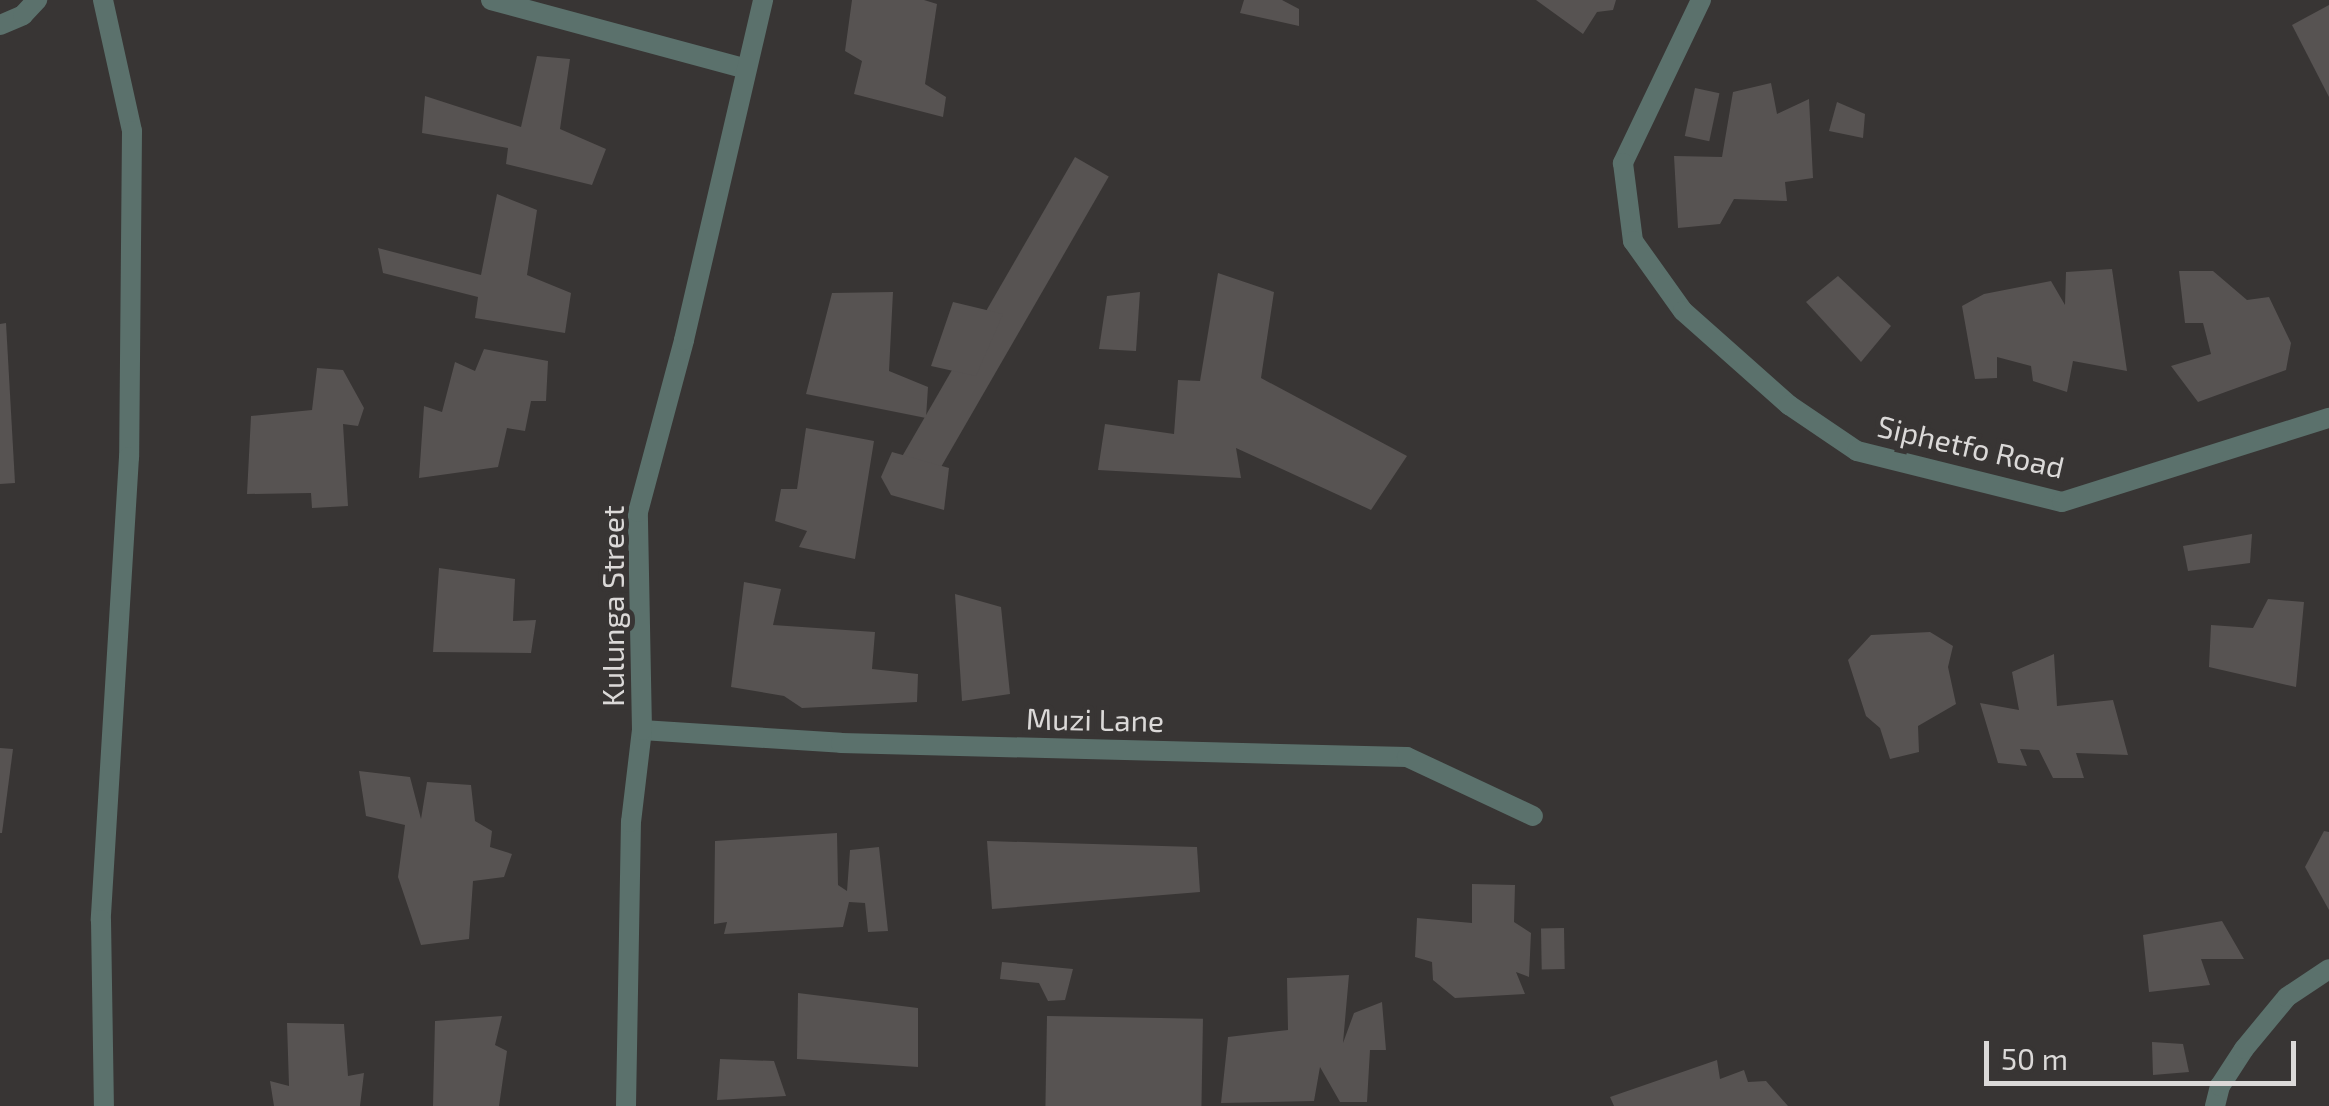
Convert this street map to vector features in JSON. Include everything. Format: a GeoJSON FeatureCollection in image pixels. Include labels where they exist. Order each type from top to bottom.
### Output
{"type":"FeatureCollection","features":[{"type":"Feature","properties":{"kind":"street"},"geometry":{"type":"LineString","coordinates":[[0,26],[22,14],[36,0]]}},
{"type":"Feature","properties":{"kind":"street"},"geometry":{"type":"LineString","coordinates":[[103,0],[132,131],[130,457],[101,920],[104,1106]]}},
{"type":"Feature","properties":{"kind":"street"},"geometry":{"type":"LineString","coordinates":[[491,0],[746,69]]}},
{"type":"Feature","properties":{"kind":"street","name":"Kulunga Street"},"geometry":{"type":"LineString","coordinates":[[626,1106],[631,822],[642,730],[638,512],[684,340],[763,0]]}},
{"type":"Feature","properties":{"kind":"street","name":"Siphetfo Road"},"geometry":{"type":"LineString","coordinates":[[1701,0],[1623,163],[1633,241],[1683,311],[1789,405],[1857,451],[2062,502],[2329,418]]}},
{"type":"Feature","properties":{"kind":"street","name":"Muzi Lane"},"geometry":{"type":"LineString","coordinates":[[642,730],[840,743],[1407,757],[1533,816]]}},
{"type":"Feature","properties":{"kind":"street"},"geometry":{"type":"LineString","coordinates":[[2215,1106],[2220,1086],[2244,1048],[2288,997],[2329,969]]}},
{"type":"Feature","properties":{"kind":"building"},"geometry":{"type":"Polygon","coordinates":[[[852,0],[924,0],[937,4],[925,84],[946,97],[943,117],[854,94],[862,61],[845,51],[852,0]]]}},
{"type":"Feature","properties":{"kind":"building"},"geometry":{"type":"Polygon","coordinates":[[[1244,0],[1282,0],[1299,9],[1299,26],[1240,13],[1244,0]]]}},
{"type":"Feature","properties":{"kind":"building"},"geometry":{"type":"Polygon","coordinates":[[[1536,0],[1616,0],[1613,10],[1597,12],[1583,34],[1536,0]]]}},
{"type":"Feature","properties":{"kind":"building"},"geometry":{"type":"Polygon","coordinates":[[[2329,5],[2329,97],[2292,25],[2329,5]]]}},
{"type":"Feature","properties":{"kind":"building"},"geometry":{"type":"Polygon","coordinates":[[[537,56],[570,59],[560,129],[606,149],[592,185],[506,164],[508,148],[422,133],[425,96],[521,127],[537,56]]]}},
{"type":"Feature","properties":{"kind":"building"},"geometry":{"type":"Polygon","coordinates":[[[1771,83],[1777,114],[1809,99],[1813,178],[1785,182],[1787,201],[1734,199],[1720,224],[1678,228],[1674,156],[1722,157],[1733,92],[1771,83]]]}},
{"type":"Feature","properties":{"kind":"building"},"geometry":{"type":"Polygon","coordinates":[[[1695,88],[1719,93],[1709,141],[1685,136],[1695,88]]]}},
{"type":"Feature","properties":{"kind":"building"},"geometry":{"type":"Polygon","coordinates":[[[1837,102],[1865,114],[1863,138],[1829,131],[1837,102]]]}},
{"type":"Feature","properties":{"kind":"building"},"geometry":{"type":"Polygon","coordinates":[[[1075,157],[1109,176],[936,475],[902,456],[1075,157]]]}},
{"type":"Feature","properties":{"kind":"building"},"geometry":{"type":"Polygon","coordinates":[[[497,194],[537,210],[527,275],[571,293],[565,333],[475,318],[478,297],[383,273],[378,248],[481,275],[497,194]]]}},
{"type":"Feature","properties":{"kind":"building"},"geometry":{"type":"Polygon","coordinates":[[[2112,269],[2127,371],[2073,361],[2067,392],[2033,381],[2031,366],[1997,357],[1997,378],[1975,379],[1962,306],[1984,294],[2051,281],[2065,305],[2066,272],[2112,269]]]}},
{"type":"Feature","properties":{"kind":"building"},"geometry":{"type":"Polygon","coordinates":[[[2179,271],[2213,271],[2247,300],[2269,297],[2291,343],[2286,370],[2198,402],[2171,366],[2211,354],[2203,323],[2185,323],[2179,271]]]}},
{"type":"Feature","properties":{"kind":"building"},"geometry":{"type":"Polygon","coordinates":[[[1218,273],[1274,292],[1261,378],[1407,456],[1371,510],[1236,448],[1241,478],[1098,470],[1105,424],[1174,434],[1178,380],[1200,381],[1218,273]]]}},
{"type":"Feature","properties":{"kind":"building"},"geometry":{"type":"Polygon","coordinates":[[[1838,276],[1891,326],[1861,362],[1806,302],[1838,276]]]}},
{"type":"Feature","properties":{"kind":"building"},"geometry":{"type":"Polygon","coordinates":[[[893,292],[889,371],[928,387],[926,418],[806,394],[832,293],[893,292]]]}},
{"type":"Feature","properties":{"kind":"building"},"geometry":{"type":"Polygon","coordinates":[[[1140,292],[1136,351],[1099,349],[1107,296],[1140,292]]]}},
{"type":"Feature","properties":{"kind":"building"},"geometry":{"type":"Polygon","coordinates":[[[953,302],[1003,314],[976,376],[931,366],[953,302]]]}},
{"type":"Feature","properties":{"kind":"building"},"geometry":{"type":"Polygon","coordinates":[[[6,323],[15,483],[0,484],[0,324],[6,323]]]}},
{"type":"Feature","properties":{"kind":"building"},"geometry":{"type":"Polygon","coordinates":[[[484,349],[548,361],[546,401],[531,401],[525,431],[507,428],[498,467],[419,478],[424,406],[442,412],[455,362],[475,371],[484,349]]]}},
{"type":"Feature","properties":{"kind":"building"},"geometry":{"type":"Polygon","coordinates":[[[317,368],[343,370],[364,408],[358,426],[343,424],[348,506],[312,508],[311,493],[247,494],[251,416],[312,410],[317,368]]]}},
{"type":"Feature","properties":{"kind":"building"},"geometry":{"type":"Polygon","coordinates":[[[806,428],[874,441],[855,559],[799,547],[807,531],[775,521],[781,489],[797,489],[806,428]]]}},
{"type":"Feature","properties":{"kind":"building"},"geometry":{"type":"Polygon","coordinates":[[[892,452],[949,468],[944,510],[891,495],[881,477],[892,452]]]}},
{"type":"Feature","properties":{"kind":"building"},"geometry":{"type":"Polygon","coordinates":[[[2252,534],[2250,563],[2188,571],[2183,546],[2252,534]]]}},
{"type":"Feature","properties":{"kind":"building"},"geometry":{"type":"Polygon","coordinates":[[[439,568],[515,579],[513,621],[536,620],[531,653],[433,652],[439,568]]]}},
{"type":"Feature","properties":{"kind":"building"},"geometry":{"type":"Polygon","coordinates":[[[744,582],[781,589],[773,625],[875,632],[872,669],[918,674],[917,702],[802,708],[784,696],[731,687],[744,582]]]}},
{"type":"Feature","properties":{"kind":"building"},"geometry":{"type":"Polygon","coordinates":[[[955,594],[1001,607],[1010,694],[962,701],[955,594]]]}},
{"type":"Feature","properties":{"kind":"building"},"geometry":{"type":"Polygon","coordinates":[[[2268,599],[2304,602],[2296,687],[2209,667],[2211,625],[2253,628],[2268,599]]]}},
{"type":"Feature","properties":{"kind":"building"},"geometry":{"type":"Polygon","coordinates":[[[1930,632],[1953,646],[1948,667],[1956,704],[1918,726],[1919,752],[1890,759],[1880,728],[1866,716],[1848,660],[1871,635],[1930,632]]]}},
{"type":"Feature","properties":{"kind":"building"},"geometry":{"type":"Polygon","coordinates":[[[2054,654],[2057,706],[2113,700],[2128,755],[2076,753],[2084,778],[2053,778],[2039,750],[2020,749],[2027,766],[1998,763],[1980,703],[2019,710],[2012,672],[2054,654]]]}},
{"type":"Feature","properties":{"kind":"building"},"geometry":{"type":"Polygon","coordinates":[[[0,748],[13,749],[2,833],[0,833],[0,748]]]}},
{"type":"Feature","properties":{"kind":"building"},"geometry":{"type":"Polygon","coordinates":[[[359,771],[410,777],[421,819],[427,782],[471,785],[475,821],[492,831],[490,847],[512,854],[504,877],[473,881],[469,939],[421,945],[398,877],[405,825],[366,816],[359,771]]]}},
{"type":"Feature","properties":{"kind":"building"},"geometry":{"type":"Polygon","coordinates":[[[2324,831],[2329,832],[2329,910],[2305,867],[2324,831]]]}},
{"type":"Feature","properties":{"kind":"building"},"geometry":{"type":"Polygon","coordinates":[[[837,833],[838,885],[847,891],[850,850],[879,847],[888,931],[868,932],[865,903],[849,902],[843,927],[724,934],[727,922],[714,924],[715,841],[837,833]]]}},
{"type":"Feature","properties":{"kind":"building"},"geometry":{"type":"Polygon","coordinates":[[[987,841],[1197,847],[1200,892],[992,909],[987,841]]]}},
{"type":"Feature","properties":{"kind":"building"},"geometry":{"type":"Polygon","coordinates":[[[1472,884],[1515,885],[1514,922],[1531,933],[1529,977],[1516,972],[1525,994],[1455,998],[1433,980],[1432,962],[1415,957],[1417,918],[1472,923],[1472,884]]]}},
{"type":"Feature","properties":{"kind":"building"},"geometry":{"type":"Polygon","coordinates":[[[2222,921],[2244,959],[2201,959],[2210,985],[2149,992],[2143,935],[2222,921]]]}},
{"type":"Feature","properties":{"kind":"building"},"geometry":{"type":"Polygon","coordinates":[[[1541,928],[1564,928],[1565,969],[1542,969],[1541,928]]]}},
{"type":"Feature","properties":{"kind":"building"},"geometry":{"type":"Polygon","coordinates":[[[1002,962],[1073,969],[1065,1000],[1048,1001],[1039,983],[1000,979],[1002,962]]]}},
{"type":"Feature","properties":{"kind":"building"},"geometry":{"type":"Polygon","coordinates":[[[1349,975],[1343,1043],[1354,1013],[1382,1002],[1386,1050],[1370,1050],[1367,1102],[1340,1102],[1320,1067],[1314,1101],[1221,1103],[1228,1037],[1288,1030],[1287,978],[1349,975]]]}},
{"type":"Feature","properties":{"kind":"building"},"geometry":{"type":"Polygon","coordinates":[[[798,993],[918,1008],[918,1067],[797,1059],[798,993]]]}},
{"type":"Feature","properties":{"kind":"building"},"geometry":{"type":"Polygon","coordinates":[[[502,1016],[495,1045],[507,1051],[499,1106],[433,1106],[435,1021],[502,1016]]]}},
{"type":"Feature","properties":{"kind":"building"},"geometry":{"type":"Polygon","coordinates":[[[1047,1016],[1203,1019],[1201,1106],[1045,1106],[1047,1016]]]}},
{"type":"Feature","properties":{"kind":"building"},"geometry":{"type":"Polygon","coordinates":[[[287,1023],[344,1024],[348,1076],[364,1073],[360,1106],[274,1106],[270,1081],[289,1086],[287,1023]]]}},
{"type":"Feature","properties":{"kind":"building"},"geometry":{"type":"Polygon","coordinates":[[[2152,1042],[2183,1044],[2189,1072],[2153,1075],[2152,1042]]]}},
{"type":"Feature","properties":{"kind":"building"},"geometry":{"type":"Polygon","coordinates":[[[720,1059],[774,1061],[786,1096],[717,1100],[720,1059]]]}},
{"type":"Feature","properties":{"kind":"building"},"geometry":{"type":"Polygon","coordinates":[[[1717,1060],[1720,1079],[1744,1070],[1748,1082],[1766,1081],[1788,1106],[1614,1106],[1610,1097],[1717,1060]]]}}]}
